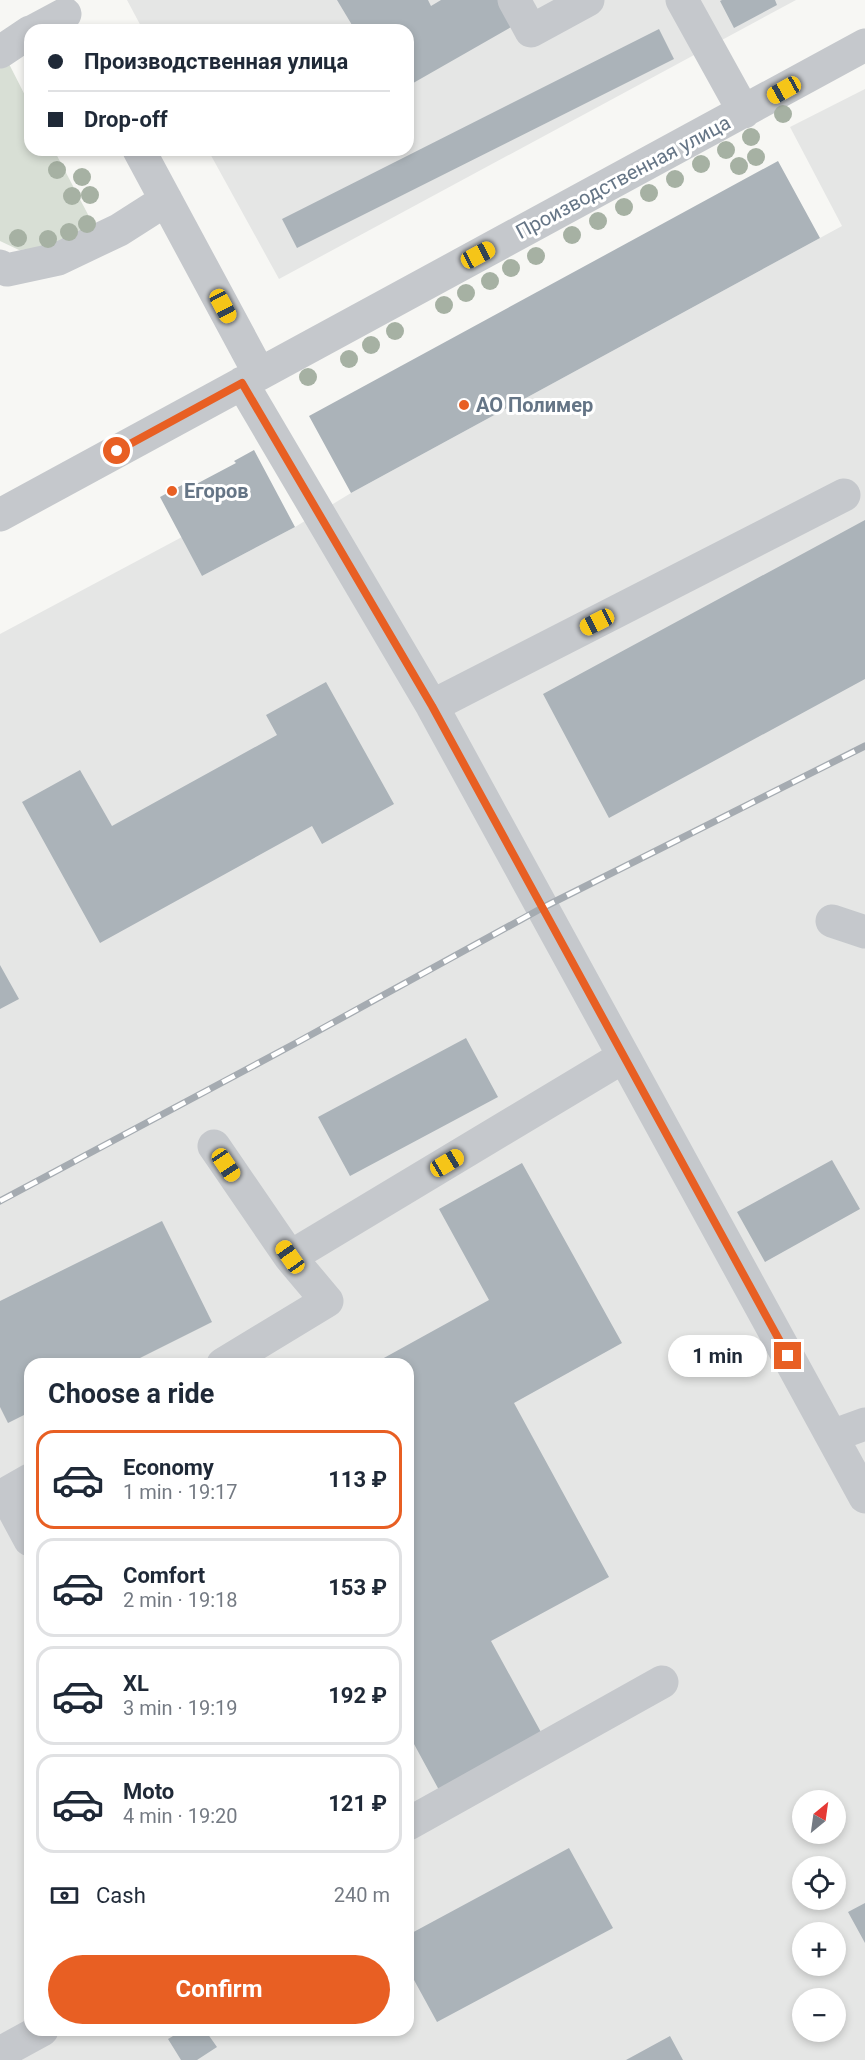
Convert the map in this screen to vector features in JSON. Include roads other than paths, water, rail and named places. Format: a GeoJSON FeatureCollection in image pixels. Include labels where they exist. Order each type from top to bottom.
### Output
{"type":"FeatureCollection","features":[{"type":"Feature","properties":{"kind":"street"},"geometry":{"type":"LineString","coordinates":[[514,0],[531,31],[588,0]]}},
{"type":"Feature","properties":{"kind":"street"},"geometry":{"type":"LineString","coordinates":[[682,0],[744,112]]}},
{"type":"Feature","properties":{"kind":"street"},"geometry":{"type":"LineString","coordinates":[[47,24],[66,15]]}},
{"type":"Feature","properties":{"kind":"street"},"geometry":{"type":"LineString","coordinates":[[0,52],[24,35]]}},
{"type":"Feature","properties":{"kind":"street","name":"Производственная улица"},"geometry":{"type":"LineString","coordinates":[[0,515],[865,45]]}},
{"type":"Feature","properties":{"kind":"street"},"geometry":{"type":"LineString","coordinates":[[142,156],[166,200],[251,378],[865,1497]]}},
{"type":"Feature","properties":{"kind":"street"},"geometry":{"type":"LineString","coordinates":[[0,266],[7,270],[58,259],[119,230],[166,200]]}},
{"type":"Feature","properties":{"kind":"street"},"geometry":{"type":"LineString","coordinates":[[432,706],[844,495]]}},
{"type":"Feature","properties":{"kind":"street"},"geometry":{"type":"LineString","coordinates":[[832,921],[865,932]]}},
{"type":"Feature","properties":{"kind":"street"},"geometry":{"type":"LineString","coordinates":[[290,1257],[623,1058]]}},
{"type":"Feature","properties":{"kind":"street"},"geometry":{"type":"LineString","coordinates":[[214,1146],[290,1257],[327,1301],[233,1358]]}},
{"type":"Feature","properties":{"kind":"street"},"geometry":{"type":"LineString","coordinates":[[832,1436],[865,1424]]}},
{"type":"Feature","properties":{"kind":"street"},"geometry":{"type":"LineString","coordinates":[[24,1483],[5,1494],[24,1529]]}},
{"type":"Feature","properties":{"kind":"street"},"geometry":{"type":"LineString","coordinates":[[414,1821],[662,1682]]}},
{"type":"Feature","properties":{"kind":"street"},"geometry":{"type":"LineString","coordinates":[[0,2053],[31,2036]]}},
{"type":"Feature","properties":{"kind":"railway"},"geometry":{"type":"LineString","coordinates":[[0,1201],[542,908],[865,746]]}},
{"type":"Feature","properties":{"kind":"place","name":"АО Полимер"},"geometry":{"type":"Point","coordinates":[464,405]}},
{"type":"Feature","properties":{"kind":"place","name":"Егоров"},"geometry":{"type":"Point","coordinates":[172,491]}}]}
